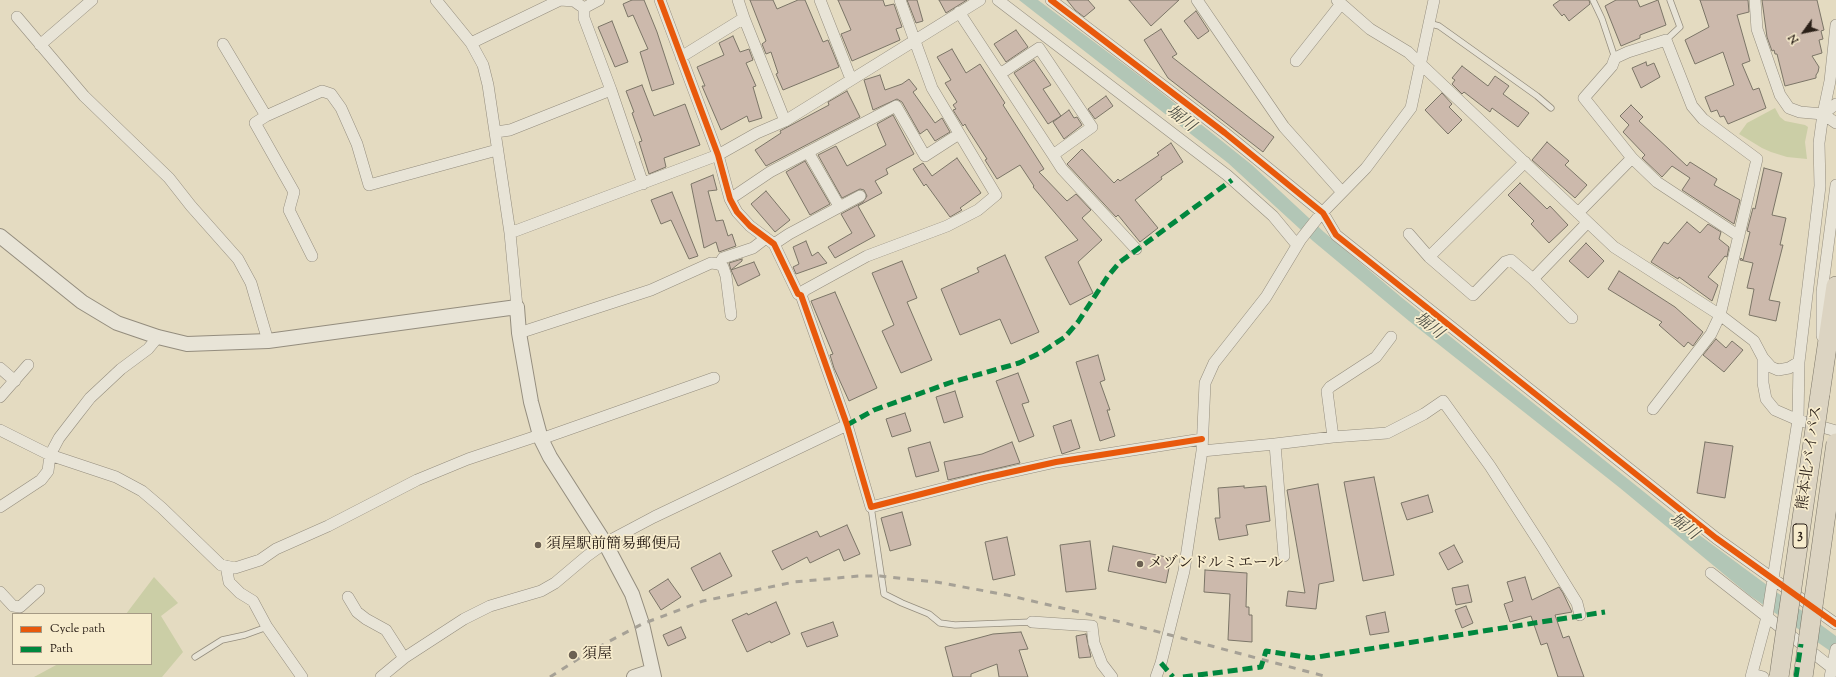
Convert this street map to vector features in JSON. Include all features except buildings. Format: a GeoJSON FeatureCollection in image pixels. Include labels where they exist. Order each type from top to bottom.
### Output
{"type":"FeatureCollection","features":[{"type":"Feature","properties":{"kind":"highway","name":"熊本北バイパス"},"geometry":{"type":"LineString","coordinates":[[1779,677],[1836,286]]}},
{"type":"Feature","properties":{"kind":"highway","name":"熊本北バイパス"},"geometry":{"type":"LineString","coordinates":[[1803,677],[1836,443]]}},
{"type":"Feature","properties":{"kind":"street"},"geometry":{"type":"LineString","coordinates":[[40,45],[92,0]]}},
{"type":"Feature","properties":{"kind":"street"},"geometry":{"type":"LineString","coordinates":[[436,0],[471,43],[483,64],[496,132],[497,150],[510,233],[519,333],[531,402],[540,437],[550,457],[605,544],[632,594],[642,624],[653,674],[634,677]]}},
{"type":"Feature","properties":{"kind":"street"},"geometry":{"type":"LineString","coordinates":[[471,43],[560,0],[574,1],[584,8]]}},
{"type":"Feature","properties":{"kind":"street"},"geometry":{"type":"LineString","coordinates":[[584,8],[599,0]]}},
{"type":"Feature","properties":{"kind":"street"},"geometry":{"type":"LineString","coordinates":[[660,0],[718,155],[730,199],[737,212],[750,226],[770,241],[781,255],[798,294],[801,295],[847,425],[871,507],[984,478],[1056,462],[1202,439]]}},
{"type":"Feature","properties":{"kind":"street"},"geometry":{"type":"LineString","coordinates":[[738,0],[785,120]]}},
{"type":"Feature","properties":{"kind":"street"},"geometry":{"type":"LineString","coordinates":[[820,0],[851,79]]}},
{"type":"Feature","properties":{"kind":"street"},"geometry":{"type":"LineString","coordinates":[[801,295],[805,290],[867,256],[947,226],[978,210],[996,194],[932,88],[900,0]]}},
{"type":"Feature","properties":{"kind":"street"},"geometry":{"type":"LineString","coordinates":[[510,233],[718,155],[757,133],[785,120],[980,0]]}},
{"type":"Feature","properties":{"kind":"street"},"geometry":{"type":"LineString","coordinates":[[998,0],[1227,176],[1273,216],[1299,242]]}},
{"type":"Feature","properties":{"kind":"street"},"geometry":{"type":"LineString","coordinates":[[1051,0],[1225,133],[1322,214],[1336,235],[1716,538],[1773,581],[1836,624]]}},
{"type":"Feature","properties":{"kind":"street"},"geometry":{"type":"LineString","coordinates":[[1197,0],[1284,127],[1342,192]]}},
{"type":"Feature","properties":{"kind":"street"},"geometry":{"type":"LineString","coordinates":[[1156,677],[1161,663],[1184,571],[1202,451],[1205,384],[1214,363],[1266,297],[1299,242],[1322,214],[1366,168],[1411,108],[1434,0]]}},
{"type":"Feature","properties":{"kind":"street"},"geometry":{"type":"LineString","coordinates":[[1755,0],[1757,29],[1780,95],[1789,108],[1800,112],[1823,114],[1836,123]]}},
{"type":"Feature","properties":{"kind":"street"},"geometry":{"type":"LineString","coordinates":[[1296,61],[1339,2],[1370,29],[1408,52],[1614,248],[1720,315],[1754,341],[1763,358],[1771,367],[1778,370],[1789,368],[1799,362]]}},
{"type":"Feature","properties":{"kind":"street"},"geometry":{"type":"LineString","coordinates":[[584,8],[584,18],[611,90],[643,184]]}},
{"type":"Feature","properties":{"kind":"street"},"geometry":{"type":"LineString","coordinates":[[959,12],[1062,169],[1136,250]]}},
{"type":"Feature","properties":{"kind":"street"},"geometry":{"type":"LineString","coordinates":[[17,17],[84,96],[169,178],[191,206],[238,259],[251,283],[268,341]]}},
{"type":"Feature","properties":{"kind":"street"},"geometry":{"type":"LineString","coordinates":[[681,57],[744,18]]}},
{"type":"Feature","properties":{"kind":"street"},"geometry":{"type":"LineString","coordinates":[[1763,677],[1752,675],[1768,615],[1798,420],[1799,362],[1820,186],[1819,144],[1823,114],[1830,81],[1836,25]]}},
{"type":"Feature","properties":{"kind":"street"},"geometry":{"type":"LineString","coordinates":[[1653,409],[1711,334],[1720,315],[1739,236],[1757,159],[1702,120],[1692,106],[1666,40],[1628,52],[1615,58],[1612,66],[1584,98],[1632,158],[1658,182],[1739,236]]}},
{"type":"Feature","properties":{"kind":"street"},"geometry":{"type":"LineString","coordinates":[[223,44],[266,116]]}},
{"type":"Feature","properties":{"kind":"street"},"geometry":{"type":"LineString","coordinates":[[1000,74],[1039,48],[1092,127],[1053,155]]}},
{"type":"Feature","properties":{"kind":"street"},"geometry":{"type":"LineString","coordinates":[[496,132],[510,130],[611,90]]}},
{"type":"Feature","properties":{"kind":"street"},"geometry":{"type":"LineString","coordinates":[[312,256],[289,210],[294,192],[255,123],[266,116],[322,91],[331,94],[341,108],[357,144],[370,185],[497,150]]}},
{"type":"Feature","properties":{"kind":"street"},"geometry":{"type":"LineString","coordinates":[[1823,114],[1836,104]]}},
{"type":"Feature","properties":{"kind":"street"},"geometry":{"type":"LineString","coordinates":[[730,199],[770,172],[896,106],[925,156],[959,134]]}},
{"type":"Feature","properties":{"kind":"street"},"geometry":{"type":"LineString","coordinates":[[808,152],[839,206]]}},
{"type":"Feature","properties":{"kind":"street"},"geometry":{"type":"LineString","coordinates":[[1578,213],[1632,158]]}},
{"type":"Feature","properties":{"kind":"street"},"geometry":{"type":"LineString","coordinates":[[1429,257],[1525,162]]}},
{"type":"Feature","properties":{"kind":"street"},"geometry":{"type":"LineString","coordinates":[[1824,367],[1821,327],[1822,292],[1836,185]]}},
{"type":"Feature","properties":{"kind":"street"},"geometry":{"type":"LineString","coordinates":[[719,264],[723,258],[770,241],[860,196]]}},
{"type":"Feature","properties":{"kind":"street"},"geometry":{"type":"LineString","coordinates":[[1532,279],[1587,223]]}},
{"type":"Feature","properties":{"kind":"street"},"geometry":{"type":"LineString","coordinates":[[1409,234],[1429,257],[1473,295],[1505,262],[1511,260],[1572,318]]}},
{"type":"Feature","properties":{"kind":"street"},"geometry":{"type":"LineString","coordinates":[[0,236],[82,302],[117,323],[158,337],[187,344],[268,341],[517,307]]}},
{"type":"Feature","properties":{"kind":"street"},"geometry":{"type":"LineString","coordinates":[[519,333],[650,290],[711,263],[719,264],[723,267],[726,276],[731,315]]}},
{"type":"Feature","properties":{"kind":"street"},"geometry":{"type":"LineString","coordinates":[[0,507],[41,480],[48,471],[50,455],[59,438],[90,398],[121,369],[148,349],[158,337]]}},
{"type":"Feature","properties":{"kind":"street"},"geometry":{"type":"LineString","coordinates":[[1334,436],[1327,392],[1330,387],[1376,356],[1391,337]]}},
{"type":"Feature","properties":{"kind":"street"},"geometry":{"type":"LineString","coordinates":[[1763,358],[1763,384],[1766,399],[1775,410],[1798,420],[1836,431]]}},
{"type":"Feature","properties":{"kind":"street"},"geometry":{"type":"LineString","coordinates":[[0,397],[28,365]]}},
{"type":"Feature","properties":{"kind":"street"},"geometry":{"type":"LineString","coordinates":[[0,368],[14,381]]}},
{"type":"Feature","properties":{"kind":"street"},"geometry":{"type":"LineString","coordinates":[[0,430],[50,455],[116,477],[142,491],[162,508],[221,565],[235,568],[260,560],[276,549],[328,526],[417,480],[468,459],[540,437],[714,378]]}},
{"type":"Feature","properties":{"kind":"street"},"geometry":{"type":"LineString","coordinates":[[1202,451],[1275,444],[1334,436],[1387,432],[1424,414],[1443,401],[1490,466],[1543,548],[1577,603],[1580,615]]}},
{"type":"Feature","properties":{"kind":"street"},"geometry":{"type":"LineString","coordinates":[[380,677],[404,658],[464,619],[490,606],[541,591],[555,583],[587,556],[605,544],[654,517],[847,425]]}},
{"type":"Feature","properties":{"kind":"street"},"geometry":{"type":"LineString","coordinates":[[1275,444],[1284,556]]}},
{"type":"Feature","properties":{"kind":"street"},"geometry":{"type":"LineString","coordinates":[[226,566],[230,582],[240,593],[253,601],[267,627],[302,677]]}},
{"type":"Feature","properties":{"kind":"street"},"geometry":{"type":"LineString","coordinates":[[1711,573],[1768,615],[1833,670]]}},
{"type":"Feature","properties":{"kind":"street"},"geometry":{"type":"LineString","coordinates":[[0,592],[13,606],[20,607],[39,590]]}},
{"type":"Feature","properties":{"kind":"street"},"geometry":{"type":"LineString","coordinates":[[348,597],[357,612],[366,619],[386,630],[404,658]]}},
{"type":"Feature","properties":{"kind":"street"},"geometry":{"type":"LineString","coordinates":[[1032,622],[1092,626],[1094,642],[1102,664],[1112,677]]}},
{"type":"Feature","properties":{"kind":"street"},"geometry":{"type":"LineString","coordinates":[[1833,670],[1836,649]]}},
{"type":"Feature","properties":{"kind":"lane"},"geometry":{"type":"LineString","coordinates":[[1594,0],[1615,58]]}},
{"type":"Feature","properties":{"kind":"lane"},"geometry":{"type":"LineString","coordinates":[[1666,40],[1680,27],[1670,0]]}},
{"type":"Feature","properties":{"kind":"lane"},"geometry":{"type":"LineString","coordinates":[[1428,23],[1439,26],[1537,96],[1551,108]]}},
{"type":"Feature","properties":{"kind":"lane"},"geometry":{"type":"LineString","coordinates":[[871,507],[884,594],[929,614],[940,623],[955,625],[1032,622]]}},
{"type":"Feature","properties":{"kind":"lane"},"geometry":{"type":"LineString","coordinates":[[195,657],[222,640],[245,635],[267,627]]}},
{"type":"Feature","properties":{"kind":"green space"},"geometry":{"type":"Polygon","coordinates":[[[1775,108],[1780,117],[1785,121],[1808,127],[1805,142],[1807,159],[1787,157],[1771,152],[1739,134],[1747,123],[1775,108]]]}},
{"type":"Feature","properties":{"kind":"green space"},"geometry":{"type":"Polygon","coordinates":[[[154,577],[178,603],[161,616],[183,652],[162,677],[34,677],[56,665],[152,665],[152,613],[127,613],[154,577]]]}},
{"type":"Feature","properties":{"kind":"water","name":"堀川"},"geometry":{"type":"Polygon","coordinates":[[[1019,0],[1038,0],[1153,86],[1252,165],[1324,232],[1401,297],[1679,520],[1836,636],[1836,655],[1749,595],[1620,488],[1409,321],[1313,241],[1228,163],[1019,0]]]}},
{"type":"Feature","properties":{"kind":"railway"},"geometry":{"type":"LineString","coordinates":[[550,677],[589,652],[642,624],[703,601],[794,582],[859,576],[880,576],[936,582],[1007,595],[1125,623],[1328,677]]}},
{"type":"Feature","properties":{"kind":"marked path"},"geometry":{"type":"LineString","coordinates":[[847,425],[874,410],[952,382],[1019,363],[1042,352],[1065,337],[1078,322],[1108,276],[1120,262],[1232,180]]}},
{"type":"Feature","properties":{"kind":"marked path"},"geometry":{"type":"LineString","coordinates":[[1183,677],[1261,667],[1266,651],[1311,658],[1605,612]]}},
{"type":"Feature","properties":{"kind":"marked path"},"geometry":{"type":"LineString","coordinates":[[1796,677],[1801,644]]}},
{"type":"Feature","properties":{"kind":"marked path"},"geometry":{"type":"LineString","coordinates":[[1161,663],[1173,677]]}},
{"type":"Feature","properties":{"kind":"cycle path"},"geometry":{"type":"LineString","coordinates":[[660,0],[718,155],[730,199],[737,212],[750,226],[774,244],[798,294],[801,295],[847,425],[871,507],[984,478],[1056,462],[1202,439]]}},
{"type":"Feature","properties":{"kind":"cycle path"},"geometry":{"type":"LineString","coordinates":[[1051,0],[1225,133],[1323,213],[1336,235],[1716,538],[1836,624]]}},
{"type":"Feature","properties":{"kind":"place","name":"須屋駅前簡易郵便局"},"geometry":{"type":"Point","coordinates":[538,545]}},
{"type":"Feature","properties":{"kind":"place","name":"メゾンドルミエール"},"geometry":{"type":"Point","coordinates":[1140,564]}},
{"type":"Feature","properties":{"kind":"place","name":"須屋"},"geometry":{"type":"Point","coordinates":[573,655]}}]}
